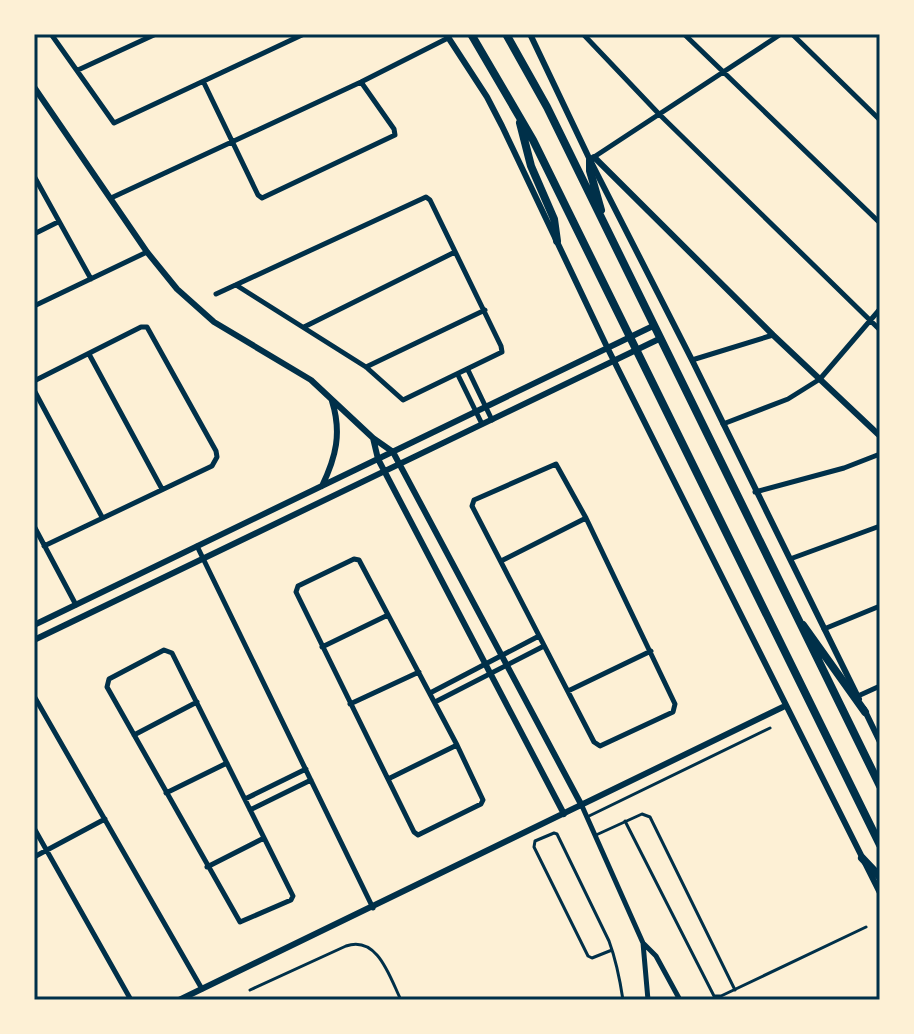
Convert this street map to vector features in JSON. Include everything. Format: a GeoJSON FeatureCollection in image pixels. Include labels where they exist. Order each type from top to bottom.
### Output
{"type":"FeatureCollection","features":[{"type":"Feature","properties":{"kind":"main road"},"geometry":{"type":"LineString","coordinates":[[471,34],[516,111],[638,350],[880,845]]}},
{"type":"Feature","properties":{"kind":"main road"},"geometry":{"type":"LineString","coordinates":[[506,34],[547,107],[880,786]]}},
{"type":"Feature","properties":{"kind":"main road"},"geometry":{"type":"LineString","coordinates":[[516,111],[531,166],[557,226],[557,241]]}},
{"type":"Feature","properties":{"kind":"main road"},"geometry":{"type":"LineString","coordinates":[[592,159],[591,177],[609,238]]}},
{"type":"Feature","properties":{"kind":"main road"},"geometry":{"type":"LineString","coordinates":[[796,617],[811,633],[865,712]]}},
{"type":"Feature","properties":{"kind":"main road"},"geometry":{"type":"LineString","coordinates":[[862,858],[880,877]]}},
{"type":"Feature","properties":{"kind":"street"},"geometry":{"type":"LineString","coordinates":[[51,34],[111,121],[116,122],[304,34]]}},
{"type":"Feature","properties":{"kind":"street"},"geometry":{"type":"LineString","coordinates":[[78,70],[156,34]]}},
{"type":"Feature","properties":{"kind":"street"},"geometry":{"type":"LineString","coordinates":[[583,34],[659,114],[880,330]]}},
{"type":"Feature","properties":{"kind":"street"},"geometry":{"type":"LineString","coordinates":[[684,34],[880,223]]}},
{"type":"Feature","properties":{"kind":"street"},"geometry":{"type":"LineString","coordinates":[[592,159],[781,34]]}},
{"type":"Feature","properties":{"kind":"street"},"geometry":{"type":"LineString","coordinates":[[792,34],[880,120]]}},
{"type":"Feature","properties":{"kind":"street"},"geometry":{"type":"LineString","coordinates":[[533,35],[880,742]]}},
{"type":"Feature","properties":{"kind":"street"},"geometry":{"type":"LineString","coordinates":[[111,198],[361,82],[447,36],[487,97],[614,362],[880,893]]}},
{"type":"Feature","properties":{"kind":"street"},"geometry":{"type":"LineString","coordinates":[[204,83],[258,195],[265,197],[395,135],[361,82]]}},
{"type":"Feature","properties":{"kind":"street"},"geometry":{"type":"LineString","coordinates":[[34,87],[147,252],[177,289],[207,317],[311,380],[373,438],[393,452],[509,664],[591,824],[643,943],[648,1000]]}},
{"type":"Feature","properties":{"kind":"street"},"geometry":{"type":"LineString","coordinates":[[592,159],[880,436]]}},
{"type":"Feature","properties":{"kind":"street"},"geometry":{"type":"LineString","coordinates":[[34,176],[91,279]]}},
{"type":"Feature","properties":{"kind":"street"},"geometry":{"type":"LineString","coordinates":[[216,294],[423,198],[430,200],[485,310],[502,352],[403,400],[366,367],[236,285]]}},
{"type":"Feature","properties":{"kind":"street"},"geometry":{"type":"LineString","coordinates":[[34,234],[59,222]]}},
{"type":"Feature","properties":{"kind":"street"},"geometry":{"type":"LineString","coordinates":[[34,306],[147,252]]}},
{"type":"Feature","properties":{"kind":"street"},"geometry":{"type":"LineString","coordinates":[[303,327],[455,252]]}},
{"type":"Feature","properties":{"kind":"street"},"geometry":{"type":"LineString","coordinates":[[723,424],[788,399],[820,379],[880,309]]}},
{"type":"Feature","properties":{"kind":"street"},"geometry":{"type":"LineString","coordinates":[[366,367],[485,310]]}},
{"type":"Feature","properties":{"kind":"street"},"geometry":{"type":"LineString","coordinates":[[34,625],[653,326]]}},
{"type":"Feature","properties":{"kind":"street"},"geometry":{"type":"LineString","coordinates":[[34,381],[141,327],[147,327],[217,457],[212,466],[44,546]]}},
{"type":"Feature","properties":{"kind":"street"},"geometry":{"type":"LineString","coordinates":[[692,360],[773,335]]}},
{"type":"Feature","properties":{"kind":"street"},"geometry":{"type":"LineString","coordinates":[[34,640],[659,339]]}},
{"type":"Feature","properties":{"kind":"street"},"geometry":{"type":"LineString","coordinates":[[89,354],[162,489]]}},
{"type":"Feature","properties":{"kind":"street"},"geometry":{"type":"LineString","coordinates":[[468,370],[492,421]]}},
{"type":"Feature","properties":{"kind":"street"},"geometry":{"type":"LineString","coordinates":[[458,375],[483,425]]}},
{"type":"Feature","properties":{"kind":"street"},"geometry":{"type":"LineString","coordinates":[[34,390],[102,517]]}},
{"type":"Feature","properties":{"kind":"street"},"geometry":{"type":"LineString","coordinates":[[321,486],[331,468],[339,433],[331,398]]}},
{"type":"Feature","properties":{"kind":"street"},"geometry":{"type":"LineString","coordinates":[[373,438],[385,473],[564,814]]}},
{"type":"Feature","properties":{"kind":"street"},"geometry":{"type":"LineString","coordinates":[[755,492],[844,468],[880,454]]}},
{"type":"Feature","properties":{"kind":"street"},"geometry":{"type":"LineString","coordinates":[[556,464],[586,518],[675,700],[673,712],[600,746],[594,742],[501,561],[473,509],[474,500],[556,464]]}},
{"type":"Feature","properties":{"kind":"street"},"geometry":{"type":"LineString","coordinates":[[501,561],[586,518]]}},
{"type":"Feature","properties":{"kind":"street"},"geometry":{"type":"LineString","coordinates":[[34,526],[76,605]]}},
{"type":"Feature","properties":{"kind":"street"},"geometry":{"type":"LineString","coordinates":[[790,559],[880,526]]}},
{"type":"Feature","properties":{"kind":"street"},"geometry":{"type":"LineString","coordinates":[[197,546],[373,908]]}},
{"type":"Feature","properties":{"kind":"street"},"geometry":{"type":"LineString","coordinates":[[357,559],[457,745],[482,798],[481,804],[415,834],[322,647],[296,592],[298,586],[357,559]]}},
{"type":"Feature","properties":{"kind":"street"},"geometry":{"type":"LineString","coordinates":[[824,629],[880,606]]}},
{"type":"Feature","properties":{"kind":"street"},"geometry":{"type":"LineString","coordinates":[[322,647],[388,615]]}},
{"type":"Feature","properties":{"kind":"street"},"geometry":{"type":"LineString","coordinates":[[430,693],[539,636]]}},
{"type":"Feature","properties":{"kind":"street"},"geometry":{"type":"LineString","coordinates":[[434,702],[544,646]]}},
{"type":"Feature","properties":{"kind":"street"},"geometry":{"type":"LineString","coordinates":[[164,650],[172,653],[293,896],[291,900],[239,922],[134,735],[107,687],[107,681],[164,650]]}},
{"type":"Feature","properties":{"kind":"street"},"geometry":{"type":"LineString","coordinates":[[568,691],[651,651]]}},
{"type":"Feature","properties":{"kind":"street"},"geometry":{"type":"LineString","coordinates":[[350,704],[419,672]]}},
{"type":"Feature","properties":{"kind":"street"},"geometry":{"type":"LineString","coordinates":[[858,696],[880,686]]}},
{"type":"Feature","properties":{"kind":"street"},"geometry":{"type":"LineString","coordinates":[[34,696],[202,989]]}},
{"type":"Feature","properties":{"kind":"street"},"geometry":{"type":"LineString","coordinates":[[134,735],[197,702]]}},
{"type":"Feature","properties":{"kind":"street"},"geometry":{"type":"LineString","coordinates":[[179,1000],[785,706]]}},
{"type":"Feature","properties":{"kind":"street"},"geometry":{"type":"LineString","coordinates":[[388,779],[457,745]]}},
{"type":"Feature","properties":{"kind":"street"},"geometry":{"type":"LineString","coordinates":[[166,793],[227,763]]}},
{"type":"Feature","properties":{"kind":"street"},"geometry":{"type":"LineString","coordinates":[[245,799],[306,769]]}},
{"type":"Feature","properties":{"kind":"street"},"geometry":{"type":"LineString","coordinates":[[250,810],[311,780]]}},
{"type":"Feature","properties":{"kind":"street"},"geometry":{"type":"LineString","coordinates":[[34,857],[105,819]]}},
{"type":"Feature","properties":{"kind":"street"},"geometry":{"type":"LineString","coordinates":[[34,828],[131,1000]]}},
{"type":"Feature","properties":{"kind":"street"},"geometry":{"type":"LineString","coordinates":[[207,867],[264,838]]}},
{"type":"Feature","properties":{"kind":"street"},"geometry":{"type":"LineString","coordinates":[[643,943],[656,956],[680,1000]]}},
{"type":"Feature","properties":{"kind":"lane"},"geometry":{"type":"LineString","coordinates":[[587,817],[770,728]]}},
{"type":"Feature","properties":{"kind":"lane"},"geometry":{"type":"LineString","coordinates":[[596,835],[642,814],[650,817],[735,990]]}},
{"type":"Feature","properties":{"kind":"lane"},"geometry":{"type":"LineString","coordinates":[[625,821],[711,993],[717,997],[866,927]]}},
{"type":"Feature","properties":{"kind":"lane"},"geometry":{"type":"LineString","coordinates":[[612,950],[592,958],[588,956],[534,847],[535,841],[554,833],[564,847],[612,950],[623,1000]]}},
{"type":"Feature","properties":{"kind":"lane"},"geometry":{"type":"LineString","coordinates":[[250,990],[359,943],[375,952],[401,1000]]}}]}
